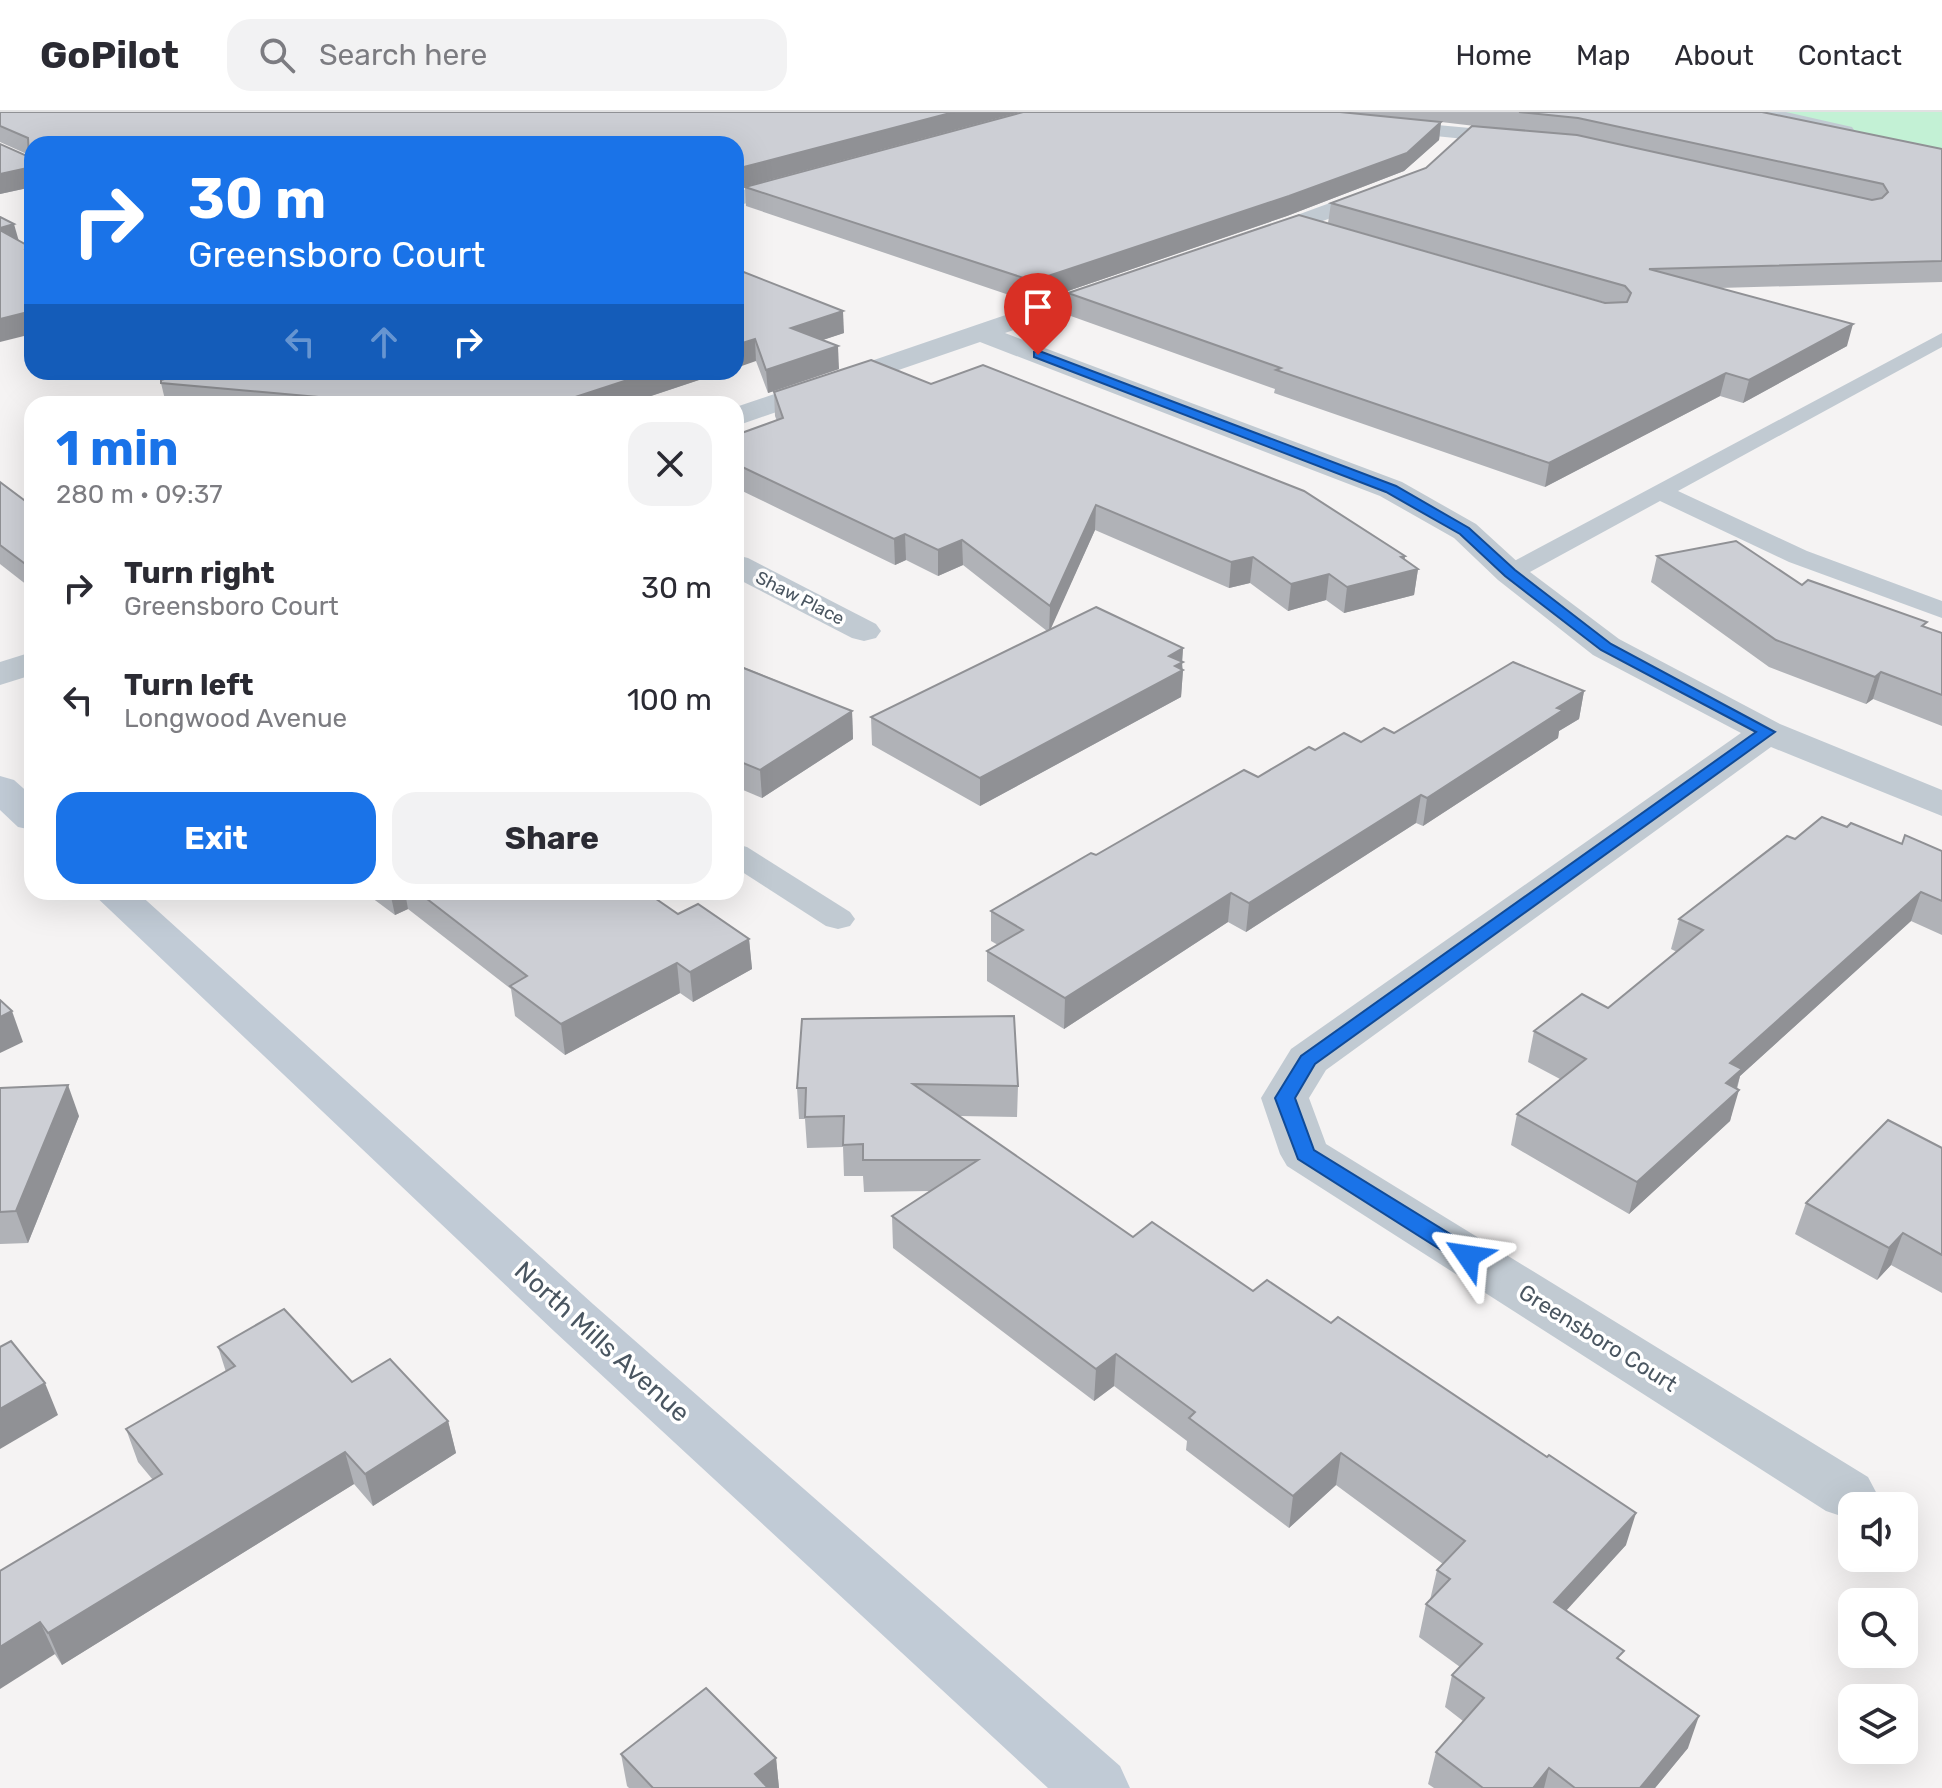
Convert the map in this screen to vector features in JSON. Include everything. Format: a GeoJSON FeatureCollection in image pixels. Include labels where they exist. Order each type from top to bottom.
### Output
{"type":"FeatureCollection","features":[{"type":"Feature","properties":{"kind":"main road"},"geometry":{"type":"LineString","coordinates":[[0,788],[24,810]]}},
{"type":"Feature","properties":{"kind":"main road","name":"North Mills Avenue"},"geometry":{"type":"LineString","coordinates":[[121,900],[586,1329],[1096,1788]]}},
{"type":"Feature","properties":{"kind":"street"},"geometry":{"type":"LineString","coordinates":[[1357,124],[1543,141]]}},
{"type":"Feature","properties":{"kind":"street"},"geometry":{"type":"LineString","coordinates":[[1434,160],[1465,132]]}},
{"type":"Feature","properties":{"kind":"street"},"geometry":{"type":"LineString","coordinates":[[744,197],[827,174]]}},
{"type":"Feature","properties":{"kind":"street"},"geometry":{"type":"LineString","coordinates":[[1235,245],[1414,179]]}},
{"type":"Feature","properties":{"kind":"street"},"geometry":{"type":"LineString","coordinates":[[1296,224],[1326,233]]}},
{"type":"Feature","properties":{"kind":"street"},"geometry":{"type":"LineString","coordinates":[[744,414],[1145,276]]}},
{"type":"Feature","properties":{"kind":"street"},"geometry":{"type":"LineString","coordinates":[[979,332],[1391,489],[1465,531],[1510,573],[1606,647],[1767,732],[1942,804]]}},
{"type":"Feature","properties":{"kind":"street","name":"Shaw Place"},"geometry":{"type":"LineString","coordinates":[[744,569],[864,631]]}},
{"type":"Feature","properties":{"kind":"street"},"geometry":{"type":"LineString","coordinates":[[0,674],[24,666]]}},
{"type":"Feature","properties":{"kind":"street","name":"Greensboro Court"},"geometry":{"type":"LineString","coordinates":[[1767,732],[1308,1060],[1285,1098],[1305,1154],[1844,1492]]}},
{"type":"Feature","properties":{"kind":"lane"},"geometry":{"type":"LineString","coordinates":[[1764,112],[1868,135]]}},
{"type":"Feature","properties":{"kind":"lane"},"geometry":{"type":"LineString","coordinates":[[1510,573],[1942,339]]}},
{"type":"Feature","properties":{"kind":"lane"},"geometry":{"type":"LineString","coordinates":[[1659,491],[1748,536],[1844,576],[1942,610]]}},
{"type":"Feature","properties":{"kind":"lane"},"geometry":{"type":"LineString","coordinates":[[744,859],[838,919]]}},
{"type":"Feature","properties":{"kind":"green space"},"geometry":{"type":"Polygon","coordinates":[[[1734,112],[1942,112],[1942,158],[1734,112]]]}},
{"type":"Feature","properties":{"kind":"building"},"geometry":{"type":"Polygon","coordinates":[[[0,112],[954,112],[744,167],[744,136],[24,136],[0,126],[0,112]]]}},
{"type":"Feature","properties":{"kind":"building"},"geometry":{"type":"Polygon","coordinates":[[[1023,112],[1340,112],[1441,122],[1407,153],[1289,196],[1033,281],[745,187],[1023,112]]]}},
{"type":"Feature","properties":{"kind":"building"},"geometry":{"type":"Polygon","coordinates":[[[1519,112],[1762,112],[1942,149],[1942,261],[1649,269],[1853,324],[1749,380],[1726,373],[1549,463],[1276,370],[1281,368],[1068,293],[1299,215],[1605,303],[1627,302],[1631,293],[1625,286],[1331,203],[1426,168],[1472,126],[1577,135],[1872,200],[1882,198],[1888,192],[1883,184],[1578,118],[1519,112]]]}},
{"type":"Feature","properties":{"kind":"building"},"geometry":{"type":"Polygon","coordinates":[[[0,144],[24,155],[24,169],[0,174],[0,144]]]}},
{"type":"Feature","properties":{"kind":"building"},"geometry":{"type":"Polygon","coordinates":[[[0,217],[14,224],[0,228],[0,217]]]}},
{"type":"Feature","properties":{"kind":"building"},"geometry":{"type":"Polygon","coordinates":[[[0,230],[24,244],[24,313],[0,319],[0,230]]]}},
{"type":"Feature","properties":{"kind":"building"},"geometry":{"type":"Polygon","coordinates":[[[744,272],[843,311],[791,328],[838,346],[766,370],[755,339],[744,342],[744,272]]]}},
{"type":"Feature","properties":{"kind":"building"},"geometry":{"type":"Polygon","coordinates":[[[871,360],[931,384],[983,365],[1304,491],[1405,556],[1401,557],[1418,569],[1347,587],[1329,574],[1291,584],[1253,557],[1231,562],[1096,505],[1050,606],[962,540],[938,550],[905,534],[894,539],[744,468],[744,432],[783,418],[774,392],[871,360]]]}},
{"type":"Feature","properties":{"kind":"building"},"geometry":{"type":"Polygon","coordinates":[[[161,380],[628,380],[578,396],[307,396],[161,383],[161,380]]]}},
{"type":"Feature","properties":{"kind":"building"},"geometry":{"type":"Polygon","coordinates":[[[0,482],[24,500],[24,563],[0,545],[0,482]]]}},
{"type":"Feature","properties":{"kind":"building"},"geometry":{"type":"Polygon","coordinates":[[[1736,541],[1802,585],[1808,580],[1927,622],[1922,626],[1942,633],[1942,695],[1881,672],[1875,677],[1776,640],[1657,556],[1736,541]]]}},
{"type":"Feature","properties":{"kind":"building"},"geometry":{"type":"Polygon","coordinates":[[[1096,607],[1183,648],[1169,656],[1183,662],[1175,666],[1183,670],[980,778],[871,717],[1096,607]]]}},
{"type":"Feature","properties":{"kind":"building"},"geometry":{"type":"Polygon","coordinates":[[[1513,662],[1584,691],[1557,708],[1563,710],[1427,798],[1421,795],[1249,903],[1231,893],[1065,998],[987,951],[1023,930],[991,911],[1091,853],[1096,855],[1244,770],[1258,777],[1309,747],[1315,750],[1344,733],[1361,742],[1384,728],[1394,733],[1513,662]]]}},
{"type":"Feature","properties":{"kind":"building"},"geometry":{"type":"Polygon","coordinates":[[[744,668],[852,711],[760,770],[744,763],[744,668]]]}},
{"type":"Feature","properties":{"kind":"building"},"geometry":{"type":"Polygon","coordinates":[[[1822,817],[1847,827],[1851,823],[1902,844],[1905,835],[1942,851],[1942,901],[1921,892],[1730,1063],[1742,1069],[1726,1083],[1739,1090],[1637,1182],[1517,1114],[1586,1059],[1534,1031],[1582,994],[1608,1008],[1703,930],[1679,919],[1787,836],[1795,839],[1822,817]]]}},
{"type":"Feature","properties":{"kind":"building"},"geometry":{"type":"Polygon","coordinates":[[[428,900],[658,900],[678,914],[698,904],[749,939],[690,972],[677,963],[561,1024],[510,986],[527,976],[428,900]]]}},
{"type":"Feature","properties":{"kind":"building"},"geometry":{"type":"Polygon","coordinates":[[[0,1000],[12,1011],[0,1017],[0,1000]]]}},
{"type":"Feature","properties":{"kind":"building"},"geometry":{"type":"Polygon","coordinates":[[[1014,1016],[1018,1086],[913,1084],[1133,1237],[1152,1222],[1253,1291],[1267,1280],[1331,1323],[1338,1317],[1636,1513],[1554,1602],[1624,1651],[1617,1658],[1699,1716],[1640,1788],[1575,1788],[1549,1768],[1533,1788],[1483,1788],[1436,1752],[1484,1698],[1452,1675],[1482,1644],[1426,1604],[1450,1579],[1437,1570],[1465,1541],[1341,1453],[1293,1496],[1189,1418],[1195,1412],[1116,1354],[1096,1369],[892,1216],[978,1160],[863,1160],[863,1144],[843,1145],[844,1116],[805,1117],[806,1088],[797,1088],[802,1019],[1014,1016]]]}},
{"type":"Feature","properties":{"kind":"building"},"geometry":{"type":"Polygon","coordinates":[[[68,1085],[16,1211],[0,1212],[0,1088],[68,1085]]]}},
{"type":"Feature","properties":{"kind":"building"},"geometry":{"type":"Polygon","coordinates":[[[1888,1120],[1942,1148],[1942,1255],[1903,1233],[1889,1248],[1806,1203],[1888,1120]]]}},
{"type":"Feature","properties":{"kind":"building"},"geometry":{"type":"Polygon","coordinates":[[[284,1309],[352,1382],[390,1359],[448,1421],[365,1474],[345,1452],[48,1633],[40,1622],[0,1647],[0,1571],[162,1474],[126,1429],[235,1366],[218,1347],[284,1309]]]}},
{"type":"Feature","properties":{"kind":"building"},"geometry":{"type":"Polygon","coordinates":[[[11,1341],[45,1383],[0,1409],[0,1347],[11,1341]]]}},
{"type":"Feature","properties":{"kind":"building"},"geometry":{"type":"Polygon","coordinates":[[[706,1688],[776,1758],[755,1774],[768,1788],[653,1788],[621,1754],[706,1688]]]}},
{"type":"Feature","properties":{"kind":"route"},"geometry":{"type":"LineString","coordinates":[[1038,355],[1391,489],[1465,531],[1510,573],[1606,647],[1767,732],[1308,1060],[1285,1098],[1305,1154],[1468,1256]]}}]}
